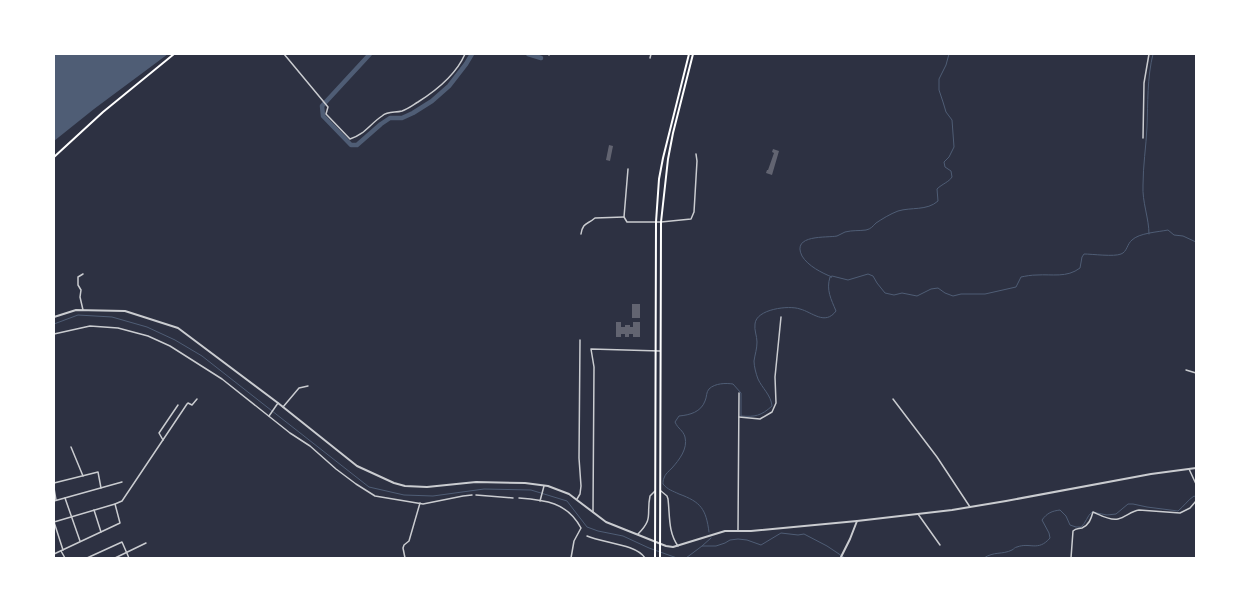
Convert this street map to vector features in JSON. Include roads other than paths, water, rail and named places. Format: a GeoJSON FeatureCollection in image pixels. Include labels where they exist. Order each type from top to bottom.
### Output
{"type":"FeatureCollection","features":[{"type":"Feature","properties":{"kind":"main road"},"geometry":{"type":"LineString","coordinates":[[54,157],[103,112],[174,54]]}},
{"type":"Feature","properties":{"kind":"main road"},"geometry":{"type":"LineString","coordinates":[[655,558],[656,222],[663,158],[689,54]]}},
{"type":"Feature","properties":{"kind":"main road"},"geometry":{"type":"LineString","coordinates":[[660,558],[661,222],[668,159],[693,54]]}},
{"type":"Feature","properties":{"kind":"main road"},"geometry":{"type":"LineString","coordinates":[[656,296],[661,296]]}},
{"type":"Feature","properties":{"kind":"street"},"geometry":{"type":"LineString","coordinates":[[284,54],[328,107],[326,114],[350,139],[359,136],[381,116],[389,112],[404,110],[441,86],[455,70],[465,54]]}},
{"type":"Feature","properties":{"kind":"street"},"geometry":{"type":"LineString","coordinates":[[650,58],[651,54]]}},
{"type":"Feature","properties":{"kind":"street"},"geometry":{"type":"LineString","coordinates":[[1143,138],[1144,83],[1148,54]]}},
{"type":"Feature","properties":{"kind":"street"},"geometry":{"type":"LineString","coordinates":[[628,169],[625,220],[630,223],[686,220],[692,218],[694,212],[697,161],[696,154]]}},
{"type":"Feature","properties":{"kind":"street"},"geometry":{"type":"LineString","coordinates":[[663,158],[668,159]]}},
{"type":"Feature","properties":{"kind":"street"},"geometry":{"type":"LineString","coordinates":[[581,234],[582,226],[595,218],[624,217]]}},
{"type":"Feature","properties":{"kind":"street"},"geometry":{"type":"LineString","coordinates":[[83,274],[78,277],[78,285],[83,310]]}},
{"type":"Feature","properties":{"kind":"street"},"geometry":{"type":"LineString","coordinates":[[54,317],[76,310],[125,311],[178,328],[277,404],[283,407],[357,466],[394,483],[405,486],[427,487],[476,482],[525,483],[544,486],[569,494],[606,522],[666,546],[673,547],[725,531],[751,531],[857,522],[918,514],[970,507],[1151,474],[1196,468]]}},
{"type":"Feature","properties":{"kind":"street"},"geometry":{"type":"LineString","coordinates":[[739,417],[760,418],[772,412],[776,403],[775,377],[781,317]]}},
{"type":"Feature","properties":{"kind":"street"},"geometry":{"type":"LineString","coordinates":[[54,334],[90,326],[118,328],[148,336],[170,346],[222,379],[290,434],[310,446],[336,469],[367,492],[375,496],[427,504],[472,495]]}},
{"type":"Feature","properties":{"kind":"street"},"geometry":{"type":"LineString","coordinates":[[577,500],[580,494],[581,486],[579,458],[580,340]]}},
{"type":"Feature","properties":{"kind":"street"},"geometry":{"type":"LineString","coordinates":[[593,512],[594,367],[591,349],[660,351]]}},
{"type":"Feature","properties":{"kind":"street"},"geometry":{"type":"LineString","coordinates":[[1186,370],[1196,373]]}},
{"type":"Feature","properties":{"kind":"street"},"geometry":{"type":"LineString","coordinates":[[283,407],[299,388],[308,386]]}},
{"type":"Feature","properties":{"kind":"street"},"geometry":{"type":"LineString","coordinates":[[738,531],[739,393]]}},
{"type":"Feature","properties":{"kind":"street"},"geometry":{"type":"LineString","coordinates":[[65,558],[54,522],[122,501],[187,403],[192,405],[197,399]]}},
{"type":"Feature","properties":{"kind":"street"},"geometry":{"type":"LineString","coordinates":[[893,399],[937,457],[970,507]]}},
{"type":"Feature","properties":{"kind":"street"},"geometry":{"type":"LineString","coordinates":[[269,416],[277,404]]}},
{"type":"Feature","properties":{"kind":"street"},"geometry":{"type":"LineString","coordinates":[[163,440],[159,433],[178,405]]}},
{"type":"Feature","properties":{"kind":"street"},"geometry":{"type":"LineString","coordinates":[[71,447],[83,476]]}},
{"type":"Feature","properties":{"kind":"street"},"geometry":{"type":"LineString","coordinates":[[1189,469],[1196,484]]}},
{"type":"Feature","properties":{"kind":"street"},"geometry":{"type":"LineString","coordinates":[[54,483],[98,472],[101,488]]}},
{"type":"Feature","properties":{"kind":"street"},"geometry":{"type":"LineString","coordinates":[[54,488],[55,501],[122,482]]}},
{"type":"Feature","properties":{"kind":"street"},"geometry":{"type":"LineString","coordinates":[[540,499],[544,486]]}},
{"type":"Feature","properties":{"kind":"street"},"geometry":{"type":"LineString","coordinates":[[638,535],[647,524],[649,518],[650,496],[656,490]]}},
{"type":"Feature","properties":{"kind":"street"},"geometry":{"type":"LineString","coordinates":[[661,491],[667,496],[668,499],[670,530],[678,546]]}},
{"type":"Feature","properties":{"kind":"street"},"geometry":{"type":"LineString","coordinates":[[476,495],[513,498]]}},
{"type":"Feature","properties":{"kind":"street"},"geometry":{"type":"LineString","coordinates":[[65,498],[80,541]]}},
{"type":"Feature","properties":{"kind":"street"},"geometry":{"type":"LineString","coordinates":[[519,498],[540,499],[561,506],[580,526],[574,541],[571,558]]}},
{"type":"Feature","properties":{"kind":"street"},"geometry":{"type":"LineString","coordinates":[[1071,558],[1073,531],[1087,525],[1091,520],[1093,512],[1111,519],[1118,519],[1140,510],[1180,512],[1190,508],[1196,501]]}},
{"type":"Feature","properties":{"kind":"street"},"geometry":{"type":"LineString","coordinates":[[405,558],[403,548],[409,541],[420,503]]}},
{"type":"Feature","properties":{"kind":"street"},"geometry":{"type":"LineString","coordinates":[[54,554],[120,523],[115,504]]}},
{"type":"Feature","properties":{"kind":"street"},"geometry":{"type":"LineString","coordinates":[[94,510],[101,532]]}},
{"type":"Feature","properties":{"kind":"street"},"geometry":{"type":"LineString","coordinates":[[918,514],[940,545]]}},
{"type":"Feature","properties":{"kind":"street"},"geometry":{"type":"LineString","coordinates":[[841,557],[857,522]]}},
{"type":"Feature","properties":{"kind":"street"},"geometry":{"type":"LineString","coordinates":[[588,536],[636,550],[645,558]]}},
{"type":"Feature","properties":{"kind":"street"},"geometry":{"type":"LineString","coordinates":[[87,558],[122,542],[129,558]]}},
{"type":"Feature","properties":{"kind":"street"},"geometry":{"type":"LineString","coordinates":[[115,558],[146,543]]}},
{"type":"Feature","properties":{"kind":"water"},"geometry":{"type":"Polygon","coordinates":[[[56,54],[168,54],[54,141],[54,56],[56,54]]]}},
{"type":"Feature","properties":{"kind":"waterway"},"geometry":{"type":"LineString","coordinates":[[370,54],[322,106],[323,116],[351,145],[357,145],[390,118],[402,118],[432,101],[449,86],[472,54]]}},
{"type":"Feature","properties":{"kind":"waterway"},"geometry":{"type":"LineString","coordinates":[[528,54],[541,58]]}},
{"type":"Feature","properties":{"kind":"waterway"},"geometry":{"type":"LineString","coordinates":[[709,532],[706,517],[701,507],[693,500],[667,488],[663,484],[665,475],[680,458],[686,441],[682,431],[675,422],[679,416],[691,414],[701,408],[709,389],[721,384],[733,384],[741,393],[741,416],[758,415],[772,406],[768,395],[758,379],[755,368],[754,361],[757,342],[755,324],[757,319],[767,312],[781,308],[800,309],[823,318],[832,315],[836,311],[829,290],[830,277],[832,277],[816,269],[805,260],[800,249],[801,244],[812,238],[837,236],[848,231],[868,230],[876,223],[895,212],[929,206],[938,201],[937,189],[952,177],[951,171],[945,167],[944,162],[949,157],[954,147],[952,120],[946,112],[939,90],[939,79],[946,65],[949,54]]}},
{"type":"Feature","properties":{"kind":"waterway"},"geometry":{"type":"LineString","coordinates":[[1149,234],[1143,191],[1143,178],[1149,81],[1153,54]]}},
{"type":"Feature","properties":{"kind":"waterway"},"geometry":{"type":"LineString","coordinates":[[832,276],[848,280],[868,274],[873,276],[885,293],[894,295],[902,293],[917,296],[931,289],[938,288],[953,296],[961,294],[985,294],[1016,287],[1021,277],[1033,275],[1059,275],[1075,271],[1080,268],[1084,254],[1121,254],[1125,252],[1132,240],[1144,234],[1168,230],[1174,235],[1183,236],[1196,242]]}},
{"type":"Feature","properties":{"kind":"waterway"},"geometry":{"type":"LineString","coordinates":[[54,324],[78,315],[112,317],[147,327],[175,340],[202,356],[369,487],[404,495],[433,496],[484,489],[531,490],[567,501],[587,527],[598,531],[623,536],[649,548],[677,558],[686,558],[702,546],[716,546],[730,540],[747,540],[761,545],[781,533],[798,535],[804,534],[827,546],[845,558]]}},
{"type":"Feature","properties":{"kind":"waterway"},"geometry":{"type":"LineString","coordinates":[[984,558],[991,554],[1012,550],[1016,547],[1026,545],[1042,545],[1050,538],[1042,520],[1048,514],[1055,511],[1060,510],[1066,516],[1070,525],[1081,527],[1092,512],[1107,515],[1116,514],[1128,504],[1178,511],[1194,496],[1196,497]]}},
{"type":"Feature","properties":{"kind":"waterway"},"geometry":{"type":"LineString","coordinates":[[702,546],[711,538]]}}]}
